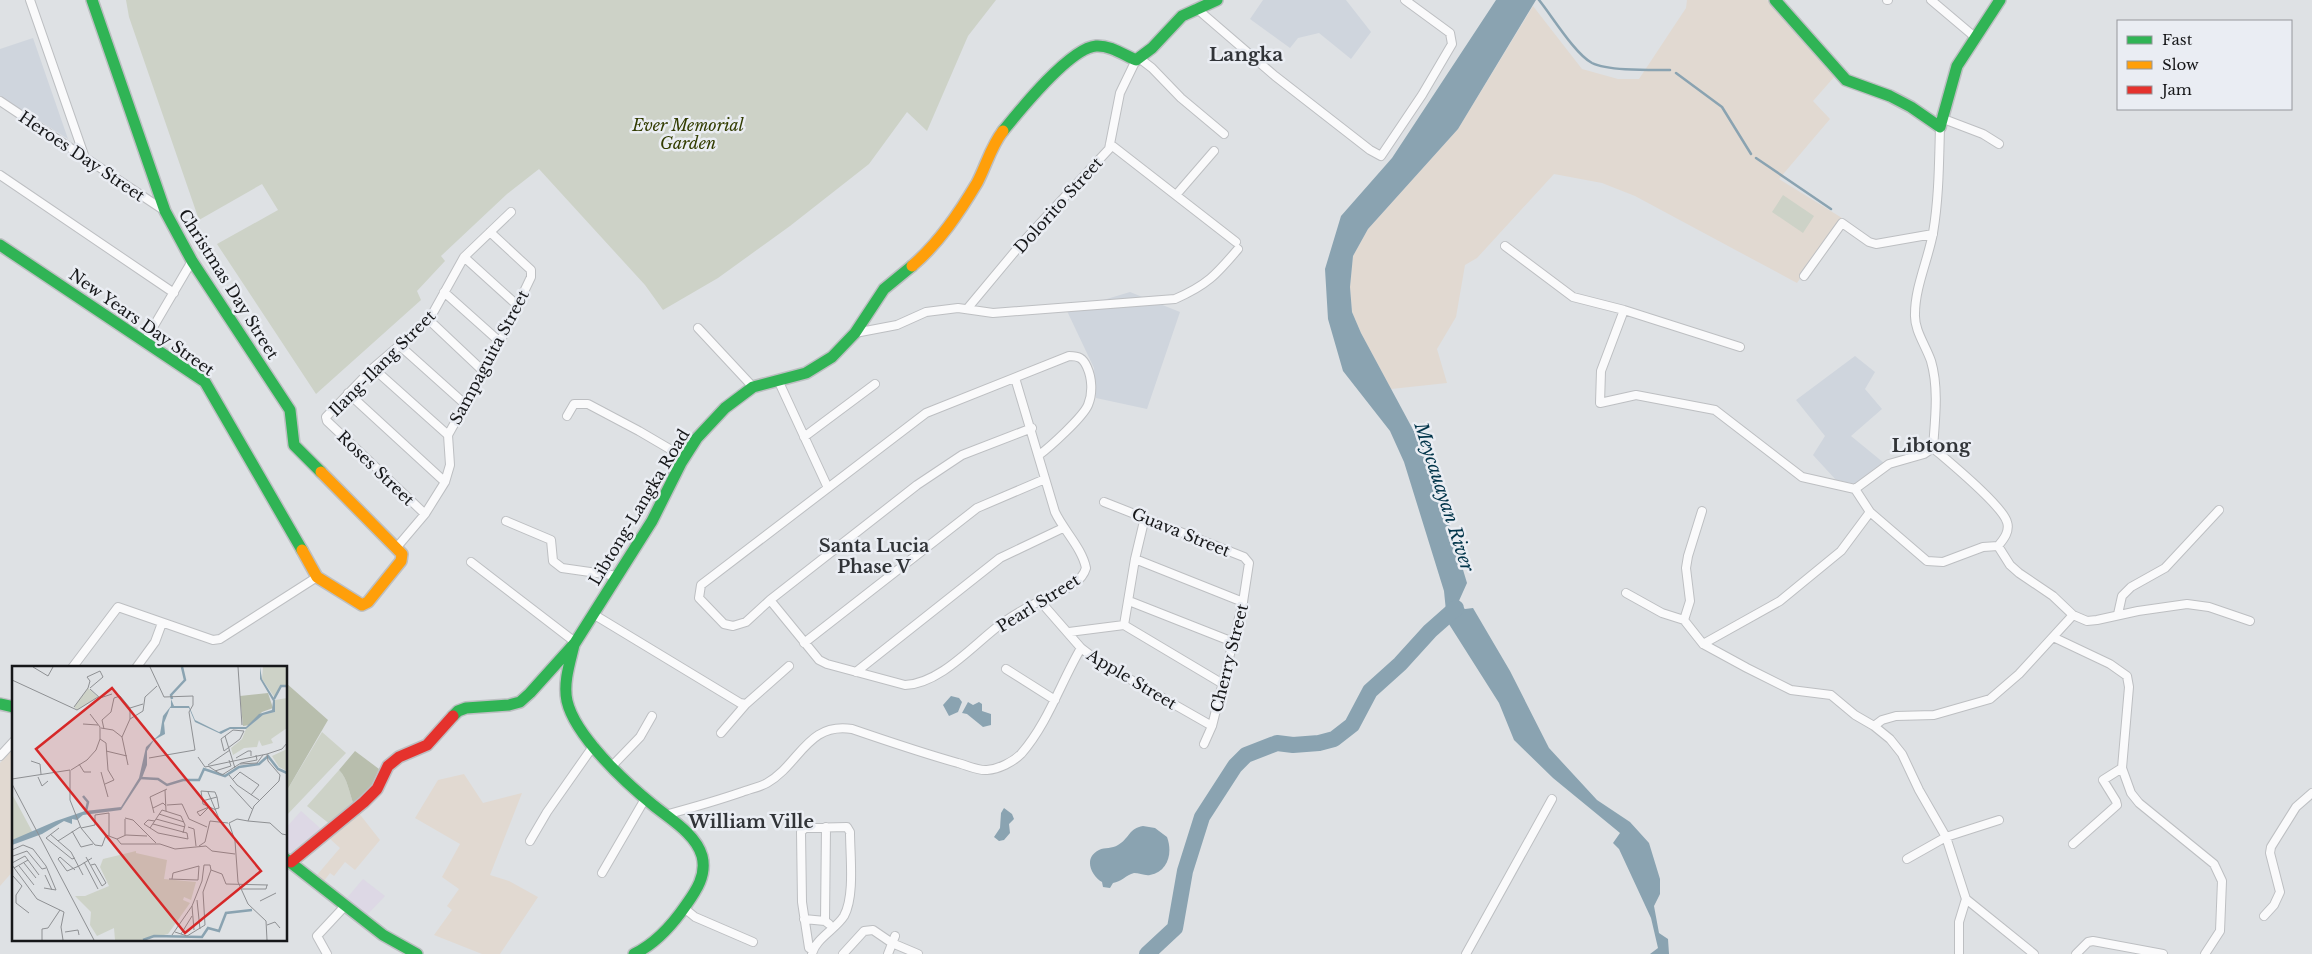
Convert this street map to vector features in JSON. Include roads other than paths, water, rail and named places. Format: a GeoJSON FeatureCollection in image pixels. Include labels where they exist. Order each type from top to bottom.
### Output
{"type":"FeatureCollection","features":[{"type":"Feature","properties":{"kind":"main road","name":"Christmas Day Street"},"geometry":{"type":"LineString","coordinates":[[92,0],[164,211],[192,261],[290,410],[294,444],[397,547]]}},
{"type":"Feature","properties":{"kind":"main road"},"geometry":{"type":"LineString","coordinates":[[1137,59],[1152,48],[1182,16],[1217,0]]}},
{"type":"Feature","properties":{"kind":"main road"},"geometry":{"type":"LineString","coordinates":[[1775,0],[1846,80],[1890,96],[1941,122],[1957,66],[2000,0]]}},
{"type":"Feature","properties":{"kind":"main road","name":"Libtong-Langka Road"},"geometry":{"type":"LineString","coordinates":[[575,643],[652,521],[697,438],[725,408],[754,387],[806,373],[832,357],[855,333],[884,289],[929,251],[940,238],[976,182],[997,138],[1071,58],[1086,48],[1106,46],[1137,59]]}},
{"type":"Feature","properties":{"kind":"main road","name":"New Years Day Street"},"geometry":{"type":"LineString","coordinates":[[0,245],[204,382],[317,577]]}},
{"type":"Feature","properties":{"kind":"main road"},"geometry":{"type":"LineString","coordinates":[[317,577],[362,605],[368,602],[401,561],[402,554],[397,547]]}},
{"type":"Feature","properties":{"kind":"main road"},"geometry":{"type":"LineString","coordinates":[[575,643],[568,672],[567,699],[570,712],[612,766],[645,799],[695,840],[702,855],[702,875],[696,892],[684,908],[637,954]]}},
{"type":"Feature","properties":{"kind":"main road"},"geometry":{"type":"LineString","coordinates":[[417,954],[394,943],[288,860],[364,802],[377,789],[388,766],[399,756],[427,745],[458,711],[466,708],[509,706],[520,702],[575,643]]}},
{"type":"Feature","properties":{"kind":"street"},"geometry":{"type":"LineString","coordinates":[[30,0],[85,158]]}},
{"type":"Feature","properties":{"kind":"street"},"geometry":{"type":"LineString","coordinates":[[1196,8],[1275,76],[1370,150],[1381,156],[1422,95],[1452,44],[1450,34],[1405,0]]}},
{"type":"Feature","properties":{"kind":"street"},"geometry":{"type":"LineString","coordinates":[[1931,0],[1976,38]]}},
{"type":"Feature","properties":{"kind":"street"},"geometry":{"type":"LineString","coordinates":[[1137,59],[1152,68],[1181,98],[1224,134]]}},
{"type":"Feature","properties":{"kind":"street","name":"Dolorito Street"},"geometry":{"type":"LineString","coordinates":[[967,309],[1047,215],[1108,149],[1114,113],[1120,93],[1137,59]]}},
{"type":"Feature","properties":{"kind":"street","name":"Heroes Day Street"},"geometry":{"type":"LineString","coordinates":[[0,101],[164,211]]}},
{"type":"Feature","properties":{"kind":"street"},"geometry":{"type":"LineString","coordinates":[[1933,448],[1935,413],[1933,374],[1931,362],[1914,317],[1933,234],[1938,194],[1941,122],[1983,134],[1999,144]]}},
{"type":"Feature","properties":{"kind":"street"},"geometry":{"type":"LineString","coordinates":[[855,333],[897,324],[926,312],[958,308],[993,313],[1175,299],[1199,288],[1215,276],[1237,245],[1110,144]]}},
{"type":"Feature","properties":{"kind":"street"},"geometry":{"type":"LineString","coordinates":[[1176,195],[1214,151]]}},
{"type":"Feature","properties":{"kind":"street"},"geometry":{"type":"LineString","coordinates":[[0,175],[174,292]]}},
{"type":"Feature","properties":{"kind":"street","name":"Ilang-Ilang Street"},"geometry":{"type":"LineString","coordinates":[[327,421],[327,413],[373,368],[429,320],[464,257],[511,212]]}},
{"type":"Feature","properties":{"kind":"street"},"geometry":{"type":"LineString","coordinates":[[1804,276],[1842,224],[1869,242],[1876,244],[1933,234]]}},
{"type":"Feature","properties":{"kind":"street","name":"Sampaguita Street"},"geometry":{"type":"LineString","coordinates":[[397,547],[424,514],[445,482],[450,465],[448,435],[500,342],[531,277],[531,270],[490,232]]}},
{"type":"Feature","properties":{"kind":"street"},"geometry":{"type":"LineString","coordinates":[[1505,246],[1573,297],[1624,310],[1740,348]]}},
{"type":"Feature","properties":{"kind":"street"},"geometry":{"type":"LineString","coordinates":[[464,257],[517,305]]}},
{"type":"Feature","properties":{"kind":"street"},"geometry":{"type":"LineString","coordinates":[[145,341],[192,261]]}},
{"type":"Feature","properties":{"kind":"street"},"geometry":{"type":"LineString","coordinates":[[444,292],[500,342]]}},
{"type":"Feature","properties":{"kind":"street"},"geometry":{"type":"LineString","coordinates":[[1624,310],[1601,371],[1600,403],[1636,395],[1715,410],[1802,477],[1854,488],[1870,512],[1927,560],[1944,562],[1983,548],[1998,546],[2007,532],[2007,521],[1980,489],[1933,448]]}},
{"type":"Feature","properties":{"kind":"street"},"geometry":{"type":"LineString","coordinates":[[429,320],[483,371]]}},
{"type":"Feature","properties":{"kind":"street"},"geometry":{"type":"LineString","coordinates":[[698,328],[754,387]]}},
{"type":"Feature","properties":{"kind":"street"},"geometry":{"type":"LineString","coordinates":[[399,345],[466,405]]}},
{"type":"Feature","properties":{"kind":"street"},"geometry":{"type":"LineString","coordinates":[[1032,428],[962,455],[917,485],[770,600],[746,622],[733,626],[724,624],[699,598],[701,585],[926,413],[1069,356],[1077,356],[1084,360],[1090,375],[1091,393],[1088,406],[1052,446],[1039,455]]}},
{"type":"Feature","properties":{"kind":"street"},"geometry":{"type":"LineString","coordinates":[[373,368],[448,435]]}},
{"type":"Feature","properties":{"kind":"street","name":"Pearl Street"},"geometry":{"type":"LineString","coordinates":[[770,600],[819,660],[827,664],[905,685],[923,683],[941,672],[1002,624],[1040,601],[1078,582],[1086,568],[1084,558],[1062,528],[1055,512],[1032,428],[1015,378]]}},
{"type":"Feature","properties":{"kind":"street"},"geometry":{"type":"LineString","coordinates":[[778,380],[828,488]]}},
{"type":"Feature","properties":{"kind":"street"},"geometry":{"type":"LineString","coordinates":[[804,437],[875,384]]}},
{"type":"Feature","properties":{"kind":"street"},"geometry":{"type":"LineString","coordinates":[[348,393],[445,482]]}},
{"type":"Feature","properties":{"kind":"street"},"geometry":{"type":"LineString","coordinates":[[567,416],[574,404],[588,404],[685,458]]}},
{"type":"Feature","properties":{"kind":"street","name":"Roses Street"},"geometry":{"type":"LineString","coordinates":[[327,421],[424,514]]}},
{"type":"Feature","properties":{"kind":"street"},"geometry":{"type":"LineString","coordinates":[[1854,488],[1889,464],[1924,454],[1933,448]]}},
{"type":"Feature","properties":{"kind":"street"},"geometry":{"type":"LineString","coordinates":[[804,643],[977,508],[1045,479]]}},
{"type":"Feature","properties":{"kind":"street","name":"Guava Street"},"geometry":{"type":"LineString","coordinates":[[1104,502],[1244,557],[1248,563],[1248,571]]}},
{"type":"Feature","properties":{"kind":"street"},"geometry":{"type":"LineString","coordinates":[[2118,614],[2119,606],[2126,592],[2165,568],[2220,510]]}},
{"type":"Feature","properties":{"kind":"street"},"geometry":{"type":"LineString","coordinates":[[1684,620],[1690,601],[1686,568],[1702,511]]}},
{"type":"Feature","properties":{"kind":"street"},"geometry":{"type":"LineString","coordinates":[[1703,644],[1780,601],[1841,552],[1870,512]]}},
{"type":"Feature","properties":{"kind":"street"},"geometry":{"type":"LineString","coordinates":[[1124,625],[1130,602],[1135,559],[1145,517]]}},
{"type":"Feature","properties":{"kind":"street"},"geometry":{"type":"LineString","coordinates":[[506,521],[551,540],[553,561],[562,568],[618,576]]}},
{"type":"Feature","properties":{"kind":"street"},"geometry":{"type":"LineString","coordinates":[[856,672],[1000,558],[1062,528]]}},
{"type":"Feature","properties":{"kind":"street"},"geometry":{"type":"LineString","coordinates":[[1998,546],[2010,565],[2053,596],[2073,615],[2087,621],[2118,614],[2187,604],[2209,606],[2250,622]]}},
{"type":"Feature","properties":{"kind":"street"},"geometry":{"type":"LineString","coordinates":[[1135,559],[1243,602]]}},
{"type":"Feature","properties":{"kind":"street"},"geometry":{"type":"LineString","coordinates":[[471,562],[575,643]]}},
{"type":"Feature","properties":{"kind":"street","name":"Cherry Street"},"geometry":{"type":"LineString","coordinates":[[1204,744],[1212,726],[1223,684],[1243,602],[1248,571]]}},
{"type":"Feature","properties":{"kind":"street"},"geometry":{"type":"LineString","coordinates":[[74,666],[118,607],[213,640],[220,639],[317,577]]}},
{"type":"Feature","properties":{"kind":"street"},"geometry":{"type":"LineString","coordinates":[[1626,593],[1662,613],[1684,620],[1703,644],[1791,690],[1831,695],[1855,715],[1874,726],[1890,739],[1902,754],[1919,790],[1946,837],[1966,899],[2034,954]]}},
{"type":"Feature","properties":{"kind":"street","name":"Apple Street"},"geometry":{"type":"LineString","coordinates":[[1040,601],[1081,648],[1098,661],[1212,726]]}},
{"type":"Feature","properties":{"kind":"street"},"geometry":{"type":"LineString","coordinates":[[1130,602],[1233,642]]}},
{"type":"Feature","properties":{"kind":"street"},"geometry":{"type":"LineString","coordinates":[[594,614],[740,703],[746,704]]}},
{"type":"Feature","properties":{"kind":"street"},"geometry":{"type":"LineString","coordinates":[[1874,726],[1882,720],[1896,716],[1934,714],[1990,700],[2018,674],[2073,615]]}},
{"type":"Feature","properties":{"kind":"street"},"geometry":{"type":"LineString","coordinates":[[137,666],[155,642],[162,623]]}},
{"type":"Feature","properties":{"kind":"street"},"geometry":{"type":"LineString","coordinates":[[1069,632],[1124,625],[1223,684]]}},
{"type":"Feature","properties":{"kind":"street"},"geometry":{"type":"LineString","coordinates":[[2054,637],[2110,664],[2127,676],[2129,687],[2122,768],[2131,793],[2139,803],[2214,864],[2222,881],[2220,931],[2205,954]]}},
{"type":"Feature","properties":{"kind":"street"},"geometry":{"type":"LineString","coordinates":[[665,815],[716,801],[767,783],[788,766],[814,738],[827,729],[838,727],[852,729],[932,756],[985,770],[1001,767],[1020,755],[1055,700],[1068,670],[1081,648]]}},
{"type":"Feature","properties":{"kind":"street"},"geometry":{"type":"LineString","coordinates":[[721,733],[746,704],[789,666]]}},
{"type":"Feature","properties":{"kind":"street"},"geometry":{"type":"LineString","coordinates":[[1006,669],[1055,700]]}},
{"type":"Feature","properties":{"kind":"street"},"geometry":{"type":"LineString","coordinates":[[612,766],[640,737],[652,716]]}},
{"type":"Feature","properties":{"kind":"street"},"geometry":{"type":"LineString","coordinates":[[0,756],[12,742]]}},
{"type":"Feature","properties":{"kind":"street"},"geometry":{"type":"LineString","coordinates":[[530,842],[547,812],[594,745]]}},
{"type":"Feature","properties":{"kind":"street"},"geometry":{"type":"LineString","coordinates":[[2073,844],[2117,805],[2104,780],[2122,768]]}},
{"type":"Feature","properties":{"kind":"street"},"geometry":{"type":"LineString","coordinates":[[2264,916],[2274,905],[2280,892],[2270,853],[2271,847],[2296,807],[2312,793]]}},
{"type":"Feature","properties":{"kind":"street"},"geometry":{"type":"LineString","coordinates":[[602,873],[645,799]]}},
{"type":"Feature","properties":{"kind":"street"},"geometry":{"type":"LineString","coordinates":[[1466,954],[1552,800]]}},
{"type":"Feature","properties":{"kind":"street"},"geometry":{"type":"LineString","coordinates":[[1907,859],[1946,837],[1999,820]]}},
{"type":"Feature","properties":{"kind":"street"},"geometry":{"type":"LineString","coordinates":[[825,921],[826,827]]}},
{"type":"Feature","properties":{"kind":"street"},"geometry":{"type":"LineString","coordinates":[[847,827],[850,832],[850,903],[835,928],[812,952],[809,948],[804,919],[801,832],[805,828],[847,827]]}},
{"type":"Feature","properties":{"kind":"street"},"geometry":{"type":"LineString","coordinates":[[1959,954],[1959,922],[1966,899]]}},
{"type":"Feature","properties":{"kind":"street"},"geometry":{"type":"LineString","coordinates":[[327,954],[317,936],[345,906]]}},
{"type":"Feature","properties":{"kind":"street"},"geometry":{"type":"LineString","coordinates":[[684,908],[695,917],[753,942]]}},
{"type":"Feature","properties":{"kind":"street"},"geometry":{"type":"LineString","coordinates":[[804,919],[825,921],[835,928]]}},
{"type":"Feature","properties":{"kind":"street"},"geometry":{"type":"LineString","coordinates":[[843,954],[864,931],[868,930],[874,930],[918,954]]}},
{"type":"Feature","properties":{"kind":"street"},"geometry":{"type":"LineString","coordinates":[[888,954],[894,940]]}},
{"type":"Feature","properties":{"kind":"street"},"geometry":{"type":"LineString","coordinates":[[2076,954],[2088,942],[2093,941],[2163,954]]}},
{"type":"Feature","properties":{"kind":"water"},"geometry":{"type":"Polygon","coordinates":[[[1496,0],[1536,0],[1458,129],[1368,229],[1353,256],[1350,287],[1352,312],[1361,333],[1431,463],[1467,583],[1458,603],[1465,609],[1473,608],[1510,671],[1549,748],[1597,800],[1630,822],[1649,843],[1660,879],[1660,894],[1654,906],[1659,933],[1668,939],[1669,954],[1650,954],[1658,948],[1651,918],[1619,849],[1613,843],[1620,833],[1553,778],[1514,740],[1499,703],[1447,621],[1444,591],[1404,462],[1390,431],[1343,371],[1328,319],[1325,269],[1341,216],[1392,158],[1496,0]]]}},
{"type":"Feature","properties":{"kind":"water"},"geometry":{"type":"Polygon","coordinates":[[[951,696],[959,698],[962,702],[958,712],[949,716],[943,705],[951,696]]]}},
{"type":"Feature","properties":{"kind":"water"},"geometry":{"type":"Polygon","coordinates":[[[968,702],[973,705],[979,702],[982,704],[982,711],[991,714],[991,725],[983,727],[967,714],[962,713],[968,702]]]}},
{"type":"Feature","properties":{"kind":"water"},"geometry":{"type":"Polygon","coordinates":[[[1004,808],[1012,814],[1014,819],[1009,824],[1010,833],[1004,840],[999,841],[994,837],[1000,828],[1001,813],[1004,808]]]}},
{"type":"Feature","properties":{"kind":"water"},"geometry":{"type":"Polygon","coordinates":[[[1143,826],[1155,828],[1167,837],[1169,855],[1165,866],[1156,873],[1148,875],[1134,873],[1113,883],[1110,888],[1103,887],[1102,882],[1090,866],[1091,857],[1099,850],[1118,845],[1132,831],[1143,826]]]}},
{"type":"Feature","properties":{"kind":"waterway"},"geometry":{"type":"LineString","coordinates":[[1539,0],[1578,52],[1592,63],[1618,69],[1670,70]]}},
{"type":"Feature","properties":{"kind":"waterway"},"geometry":{"type":"LineString","coordinates":[[1676,73],[1722,107],[1751,154]]}},
{"type":"Feature","properties":{"kind":"waterway"},"geometry":{"type":"LineString","coordinates":[[1756,158],[1831,209]]}},
{"type":"Feature","properties":{"kind":"waterway"},"geometry":{"type":"LineString","coordinates":[[1147,954],[1175,928],[1185,871],[1202,817],[1235,766],[1246,755],[1277,743],[1293,745],[1319,743],[1334,739],[1352,725],[1370,691],[1400,664],[1430,631],[1456,608]]}},
{"type":"Feature","properties":{"kind":"district","name":"Langka"},"geometry":{"type":"Point","coordinates":[1246,54]}},
{"type":"Feature","properties":{"kind":"district","name":"Libtong"},"geometry":{"type":"Point","coordinates":[1931,445]}},
{"type":"Feature","properties":{"kind":"district","name":"Santa Lucia Phase V"},"geometry":{"type":"Point","coordinates":[874,556]}},
{"type":"Feature","properties":{"kind":"district","name":"William Ville"},"geometry":{"type":"Point","coordinates":[751,822]}},
{"type":"Feature","properties":{"kind":"park label","name":"Ever Memorial Garden"},"geometry":{"type":"Point","coordinates":[688,134]}},
{"type":"Feature","properties":{"kind":"water label","name":"Meycauayan River"},"geometry":{"type":"Point","coordinates":[1444,497]}}]}
